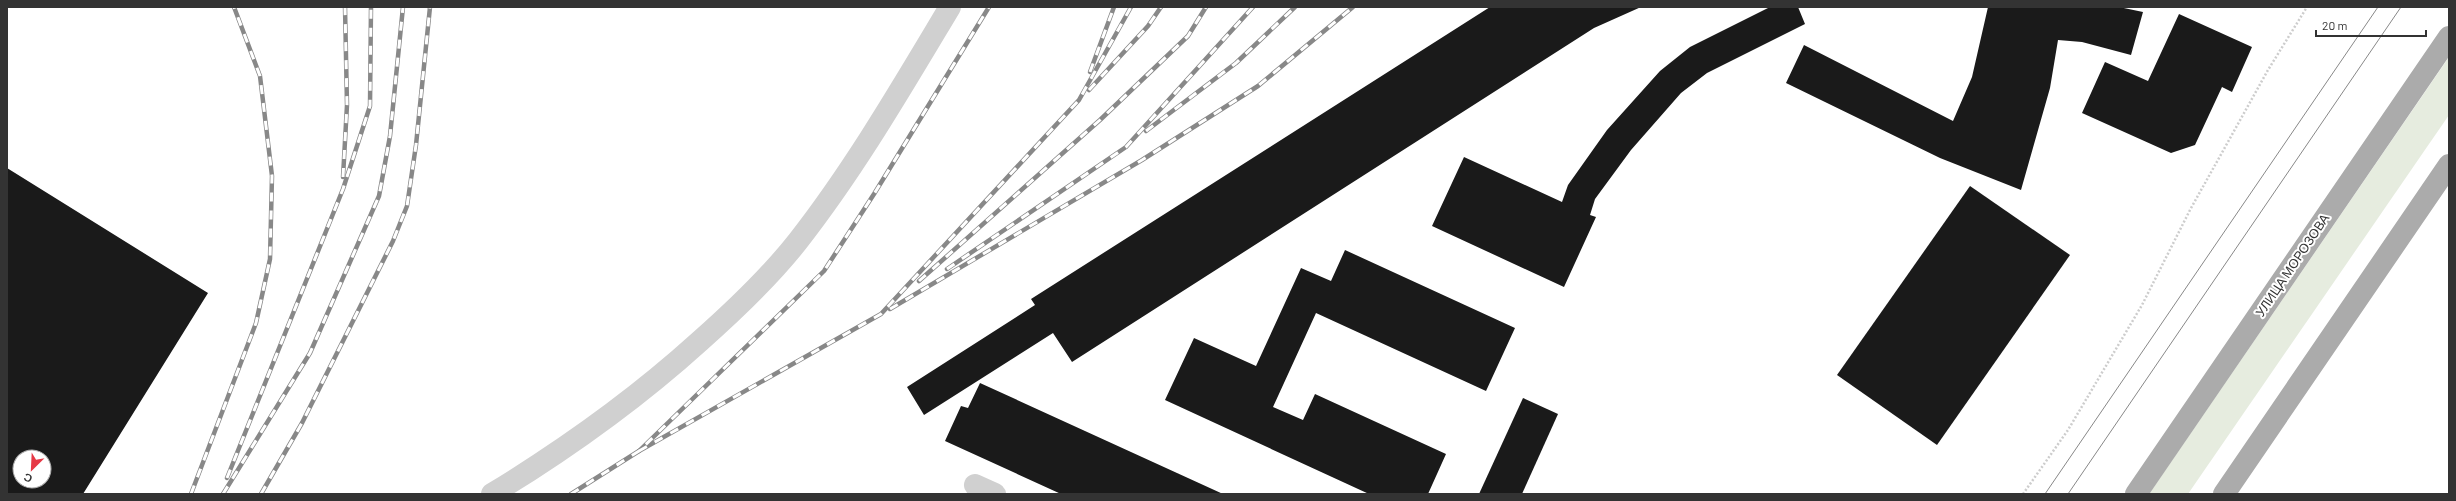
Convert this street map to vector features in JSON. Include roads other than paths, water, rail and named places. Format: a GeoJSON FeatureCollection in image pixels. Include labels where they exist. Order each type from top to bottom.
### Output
{"type":"FeatureCollection","features":[{"type":"Feature","properties":{"kind":"main road","name":"УЛИЦА МОРОЗОВА"},"geometry":{"type":"LineString","coordinates":[[2136,494],[2449,37]]}},
{"type":"Feature","properties":{"kind":"main road"},"geometry":{"type":"LineString","coordinates":[[2224,494],[2449,165]]}},
{"type":"Feature","properties":{"kind":"lane"},"geometry":{"type":"LineString","coordinates":[[492,494],[552,458],[657,380],[744,302],[798,242],[862,152],[950,7]]}},
{"type":"Feature","properties":{"kind":"lane"},"geometry":{"type":"LineString","coordinates":[[975,485],[995,494]]}},
{"type":"Feature","properties":{"kind":"tram line"},"geometry":{"type":"LineString","coordinates":[[2045,494],[2378,7]]}},
{"type":"Feature","properties":{"kind":"tram line"},"geometry":{"type":"LineString","coordinates":[[2068,494],[2401,7]]}},
{"type":"Feature","properties":{"kind":"railway"},"geometry":{"type":"LineString","coordinates":[[191,494],[256,323],[270,259],[272,176],[260,76],[234,7]]}},
{"type":"Feature","properties":{"kind":"railway"},"geometry":{"type":"LineString","coordinates":[[343,177],[347,105],[345,7]]}},
{"type":"Feature","properties":{"kind":"railway"},"geometry":{"type":"LineString","coordinates":[[227,478],[343,189],[370,106],[371,7]]}},
{"type":"Feature","properties":{"kind":"railway"},"geometry":{"type":"LineString","coordinates":[[223,494],[310,353],[379,196],[390,136],[403,7]]}},
{"type":"Feature","properties":{"kind":"railway"},"geometry":{"type":"LineString","coordinates":[[261,494],[302,423],[393,241],[407,206],[416,145],[430,7]]}},
{"type":"Feature","properties":{"kind":"railway"},"geometry":{"type":"LineString","coordinates":[[571,494],[639,451],[824,271],[874,194],[989,7]]}},
{"type":"Feature","properties":{"kind":"railway"},"geometry":{"type":"LineString","coordinates":[[1090,72],[1114,7]]}},
{"type":"Feature","properties":{"kind":"railway"},"geometry":{"type":"LineString","coordinates":[[639,451],[881,314],[1079,100],[1131,7]]}},
{"type":"Feature","properties":{"kind":"railway"},"geometry":{"type":"LineString","coordinates":[[1089,90],[1148,26],[1161,7]]}},
{"type":"Feature","properties":{"kind":"railway"},"geometry":{"type":"LineString","coordinates":[[919,281],[1100,120],[1188,36],[1206,7]]}},
{"type":"Feature","properties":{"kind":"railway"},"geometry":{"type":"LineString","coordinates":[[947,269],[1126,147],[1253,7]]}},
{"type":"Feature","properties":{"kind":"railway"},"geometry":{"type":"LineString","coordinates":[[1146,131],[1236,63],[1295,7]]}},
{"type":"Feature","properties":{"kind":"railway"},"geometry":{"type":"LineString","coordinates":[[890,309],[1142,160],[1258,86],[1353,7]]}}]}
